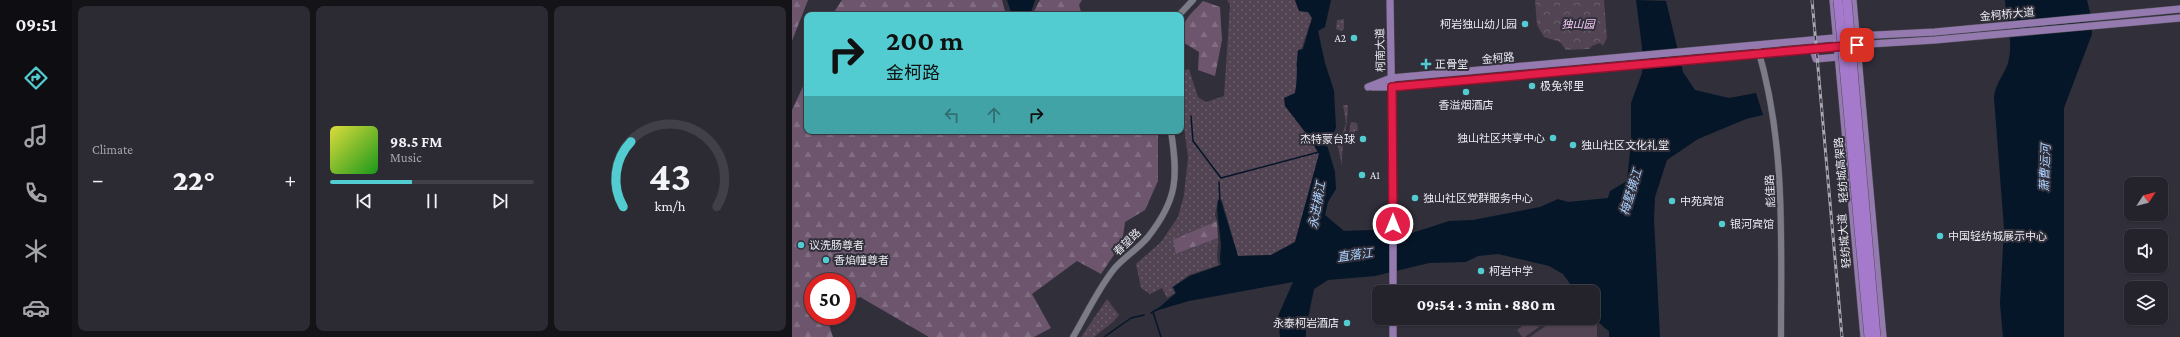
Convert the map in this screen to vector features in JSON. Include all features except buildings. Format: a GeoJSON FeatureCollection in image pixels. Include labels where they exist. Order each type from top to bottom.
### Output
{"type":"FeatureCollection","features":[{"type":"Feature","properties":{"kind":"highway","name":"轻纺城高架路"},"geometry":{"type":"LineString","coordinates":[[1838,0],[1869,337]]}},
{"type":"Feature","properties":{"kind":"highway","name":"轻纺城高架路"},"geometry":{"type":"LineString","coordinates":[[1846,0],[1876,337]]}},
{"type":"Feature","properties":{"kind":"main road","name":"柯南大道"},"geometry":{"type":"LineString","coordinates":[[1390,0],[1393,285]]}},
{"type":"Feature","properties":{"kind":"main road","name":"轻纺城大道"},"geometry":{"type":"LineString","coordinates":[[1833,0],[1864,337]]}},
{"type":"Feature","properties":{"kind":"main road"},"geometry":{"type":"LineString","coordinates":[[1853,0],[1884,337]]}},
{"type":"Feature","properties":{"kind":"main road","name":"金柯桥大道"},"geometry":{"type":"LineString","coordinates":[[1836,38],[1987,27],[2180,9]]}},
{"type":"Feature","properties":{"kind":"main road","name":"金柯桥大道"},"geometry":{"type":"LineString","coordinates":[[1837,46],[1987,36],[2180,18]]}},
{"type":"Feature","properties":{"kind":"main road","name":"金柯路"},"geometry":{"type":"LineString","coordinates":[[1836,38],[1693,52],[1625,62],[1392,87],[1368,87],[1391,78],[1625,62],[1693,60],[1837,46]]}},
{"type":"Feature","properties":{"kind":"main road"},"geometry":{"type":"LineString","coordinates":[[1813,49],[1816,59],[1838,57]]}},
{"type":"Feature","properties":{"kind":"main road"},"geometry":{"type":"LineString","coordinates":[[1393,325],[1393,337]]}},
{"type":"Feature","properties":{"kind":"street"},"geometry":{"type":"LineString","coordinates":[[1182,12],[1193,0]]}},
{"type":"Feature","properties":{"kind":"street","name":"彪佳路"},"geometry":{"type":"LineString","coordinates":[[1757,46],[1769,90],[1777,135],[1781,217],[1781,337]]}},
{"type":"Feature","properties":{"kind":"street","name":"春望路"},"geometry":{"type":"LineString","coordinates":[[1073,337],[1113,270],[1123,258],[1147,238],[1168,207],[1176,176],[1172,134]]}},
{"type":"Feature","properties":{"kind":"green space"},"geometry":{"type":"Polygon","coordinates":[[[792,0],[808,0],[792,41],[792,0]]]}},
{"type":"Feature","properties":{"kind":"green space"},"geometry":{"type":"Polygon","coordinates":[[[842,0],[1002,0],[1005,12],[834,12],[842,0]]]}},
{"type":"Feature","properties":{"kind":"green space"},"geometry":{"type":"Polygon","coordinates":[[[1040,0],[1082,0],[1079,5],[1081,12],[1034,12],[1040,0]]]}},
{"type":"Feature","properties":{"kind":"green space"},"geometry":{"type":"Polygon","coordinates":[[[1227,0],[1295,0],[1299,11],[1308,12],[1312,18],[1296,64],[1299,75],[1295,93],[1285,106],[1309,137],[1319,154],[1295,242],[1271,255],[1238,256],[1222,200],[1218,199],[1215,215],[1217,221],[1174,241],[1177,254],[1218,238],[1217,258],[1219,265],[1189,275],[1172,287],[1175,293],[1167,298],[1162,288],[1150,294],[1141,288],[1136,264],[1161,242],[1178,217],[1184,195],[1188,157],[1184,127],[1184,70],[1189,69],[1198,97],[1206,102],[1224,96],[1230,5],[1227,0]]]}},
{"type":"Feature","properties":{"kind":"green space","name":"独山园"},"geometry":{"type":"Polygon","coordinates":[[[1535,0],[1604,0],[1607,38],[1603,46],[1600,43],[1589,49],[1566,50],[1560,42],[1544,37],[1537,25],[1535,0]]]}},
{"type":"Feature","properties":{"kind":"green space"},"geometry":{"type":"Polygon","coordinates":[[[1203,1],[1220,7],[1222,40],[1215,76],[1198,70],[1199,52],[1184,43],[1184,26],[1190,15],[1203,1]]]}},
{"type":"Feature","properties":{"kind":"green space"},"geometry":{"type":"Polygon","coordinates":[[[1344,19],[1344,29],[1341,31],[1336,29],[1337,20],[1344,19]]]}},
{"type":"Feature","properties":{"kind":"green space"},"geometry":{"type":"Polygon","coordinates":[[[804,84],[804,134],[1158,134],[1158,181],[1145,210],[1125,222],[1122,243],[1101,274],[1077,261],[1032,294],[1051,328],[1034,337],[929,337],[860,297],[856,299],[856,273],[804,273],[804,325],[829,325],[833,337],[792,337],[792,110],[804,84]]]}},
{"type":"Feature","properties":{"kind":"green space"},"geometry":{"type":"Polygon","coordinates":[[[1343,105],[1348,105],[1342,166],[1338,147],[1346,123],[1343,105]]]}},
{"type":"Feature","properties":{"kind":"green space"},"geometry":{"type":"Polygon","coordinates":[[[1351,122],[1357,123],[1358,131],[1355,131],[1355,142],[1347,142],[1351,122]]]}},
{"type":"Feature","properties":{"kind":"green space"},"geometry":{"type":"Polygon","coordinates":[[[1217,221],[1218,238],[1176,254],[1173,240],[1217,221]]]}},
{"type":"Feature","properties":{"kind":"green space"},"geometry":{"type":"Polygon","coordinates":[[[1107,299],[1119,315],[1113,322],[1094,337],[1081,337],[1107,299]]]}},
{"type":"Feature","properties":{"kind":"green space"},"geometry":{"type":"Polygon","coordinates":[[[1524,325],[1538,325],[1539,327],[1525,337],[1522,337],[1517,330],[1524,325]]]}},
{"type":"Feature","properties":{"kind":"green space"},"geometry":{"type":"Polygon","coordinates":[[[1547,325],[1597,325],[1597,337],[1530,337],[1547,325]]]}},
{"type":"Feature","properties":{"kind":"water"},"geometry":{"type":"Polygon","coordinates":[[[1007,0],[1035,0],[1031,12],[1011,12],[1007,0]]]}},
{"type":"Feature","properties":{"kind":"water"},"geometry":{"type":"Polygon","coordinates":[[[1295,0],[1331,0],[1325,27],[1318,31],[1325,63],[1334,91],[1336,128],[1327,145],[1335,172],[1336,189],[1328,202],[1325,215],[1344,231],[1372,230],[1409,234],[1449,221],[1473,220],[1540,207],[1558,199],[1568,202],[1608,198],[1610,191],[1627,181],[1631,142],[1631,103],[1642,73],[1642,47],[1636,0],[1666,1],[1683,72],[1695,90],[1729,98],[1756,93],[1763,115],[1746,119],[1698,139],[1667,160],[1655,197],[1654,219],[1660,337],[1609,337],[1609,331],[1600,324],[1600,285],[1571,285],[1563,274],[1549,266],[1498,254],[1478,256],[1466,262],[1429,263],[1375,276],[1328,280],[1314,289],[1306,328],[1306,337],[1280,337],[1278,316],[1293,282],[1189,301],[1155,311],[1176,293],[1173,287],[1190,276],[1221,265],[1221,244],[1217,211],[1218,200],[1221,201],[1238,256],[1271,255],[1295,242],[1319,154],[1309,137],[1285,106],[1284,98],[1295,93],[1298,50],[1303,49],[1312,18],[1308,12],[1299,11],[1295,0]]]}},
{"type":"Feature","properties":{"kind":"water","name":"萧曹运河"},"geometry":{"type":"Polygon","coordinates":[[[2005,0],[2087,0],[2090,12],[2092,34],[2064,108],[2064,337],[2003,337],[2000,304],[2004,228],[1994,98],[1996,88],[2008,63],[2010,55],[2010,39],[2005,0]]]}},
{"type":"Feature","properties":{"kind":"waterway"},"geometry":{"type":"LineString","coordinates":[[1191,116],[1193,141],[1221,178],[1319,152]]}},
{"type":"Feature","properties":{"kind":"waterway"},"geometry":{"type":"LineString","coordinates":[[1219,182],[1220,202]]}},
{"type":"Feature","properties":{"kind":"waterway","name":"直落江"},"geometry":{"type":"LineString","coordinates":[[1151,313],[1158,309]]}},
{"type":"Feature","properties":{"kind":"waterway"},"geometry":{"type":"LineString","coordinates":[[1153,312],[1161,337]]}},
{"type":"Feature","properties":{"kind":"waterway","name":"直落江"},"geometry":{"type":"LineString","coordinates":[[1104,337],[1131,318],[1144,315]]}},
{"type":"Feature","properties":{"kind":"railway"},"geometry":{"type":"LineString","coordinates":[[1812,0],[1842,337]]}},
{"type":"Feature","properties":{"kind":"place","name":"柯岩独山幼儿园"},"geometry":{"type":"Point","coordinates":[1525,24]}},
{"type":"Feature","properties":{"kind":"place","name":"A2"},"geometry":{"type":"Point","coordinates":[1354,38]}},
{"type":"Feature","properties":{"kind":"place","name":"正骨堂"},"geometry":{"type":"Point","coordinates":[1426,64]}},
{"type":"Feature","properties":{"kind":"place","name":"极兔邻里"},"geometry":{"type":"Point","coordinates":[1532,86]}},
{"type":"Feature","properties":{"kind":"place","name":"香溢烟酒店"},"geometry":{"type":"Point","coordinates":[1466,92]}},
{"type":"Feature","properties":{"kind":"place","name":"独山社区共享中心"},"geometry":{"type":"Point","coordinates":[1553,138]}},
{"type":"Feature","properties":{"kind":"place","name":"杰特蒙台球"},"geometry":{"type":"Point","coordinates":[1363,139]}},
{"type":"Feature","properties":{"kind":"place","name":"独山社区文化礼堂"},"geometry":{"type":"Point","coordinates":[1573,145]}},
{"type":"Feature","properties":{"kind":"place","name":"A1"},"geometry":{"type":"Point","coordinates":[1362,175]}},
{"type":"Feature","properties":{"kind":"place","name":"独山社区党群服务中心"},"geometry":{"type":"Point","coordinates":[1415,198]}},
{"type":"Feature","properties":{"kind":"place","name":"中苑宾馆"},"geometry":{"type":"Point","coordinates":[1672,201]}},
{"type":"Feature","properties":{"kind":"place","name":"银河宾馆"},"geometry":{"type":"Point","coordinates":[1722,224]}},
{"type":"Feature","properties":{"kind":"place","name":"中国轻纺城展示中心"},"geometry":{"type":"Point","coordinates":[1940,236]}},
{"type":"Feature","properties":{"kind":"place","name":"议洗肠尊者"},"geometry":{"type":"Point","coordinates":[801,245]}},
{"type":"Feature","properties":{"kind":"place","name":"香焰幢尊者"},"geometry":{"type":"Point","coordinates":[826,260]}},
{"type":"Feature","properties":{"kind":"place","name":"柯岩中学"},"geometry":{"type":"Point","coordinates":[1481,271]}},
{"type":"Feature","properties":{"kind":"place","name":"永泰柯岩酒店"},"geometry":{"type":"Point","coordinates":[1347,323]}},
{"type":"Feature","properties":{"kind":"route"},"geometry":{"type":"LineString","coordinates":[[1393,224],[1392,87],[1857,45]]}},
{"type":"Feature","properties":{"kind":"water label","name":"梅墅横江"},"geometry":{"type":"Point","coordinates":[1631,192]}},
{"type":"Feature","properties":{"kind":"water label","name":"永进横江"},"geometry":{"type":"Point","coordinates":[1317,205]}}]}
